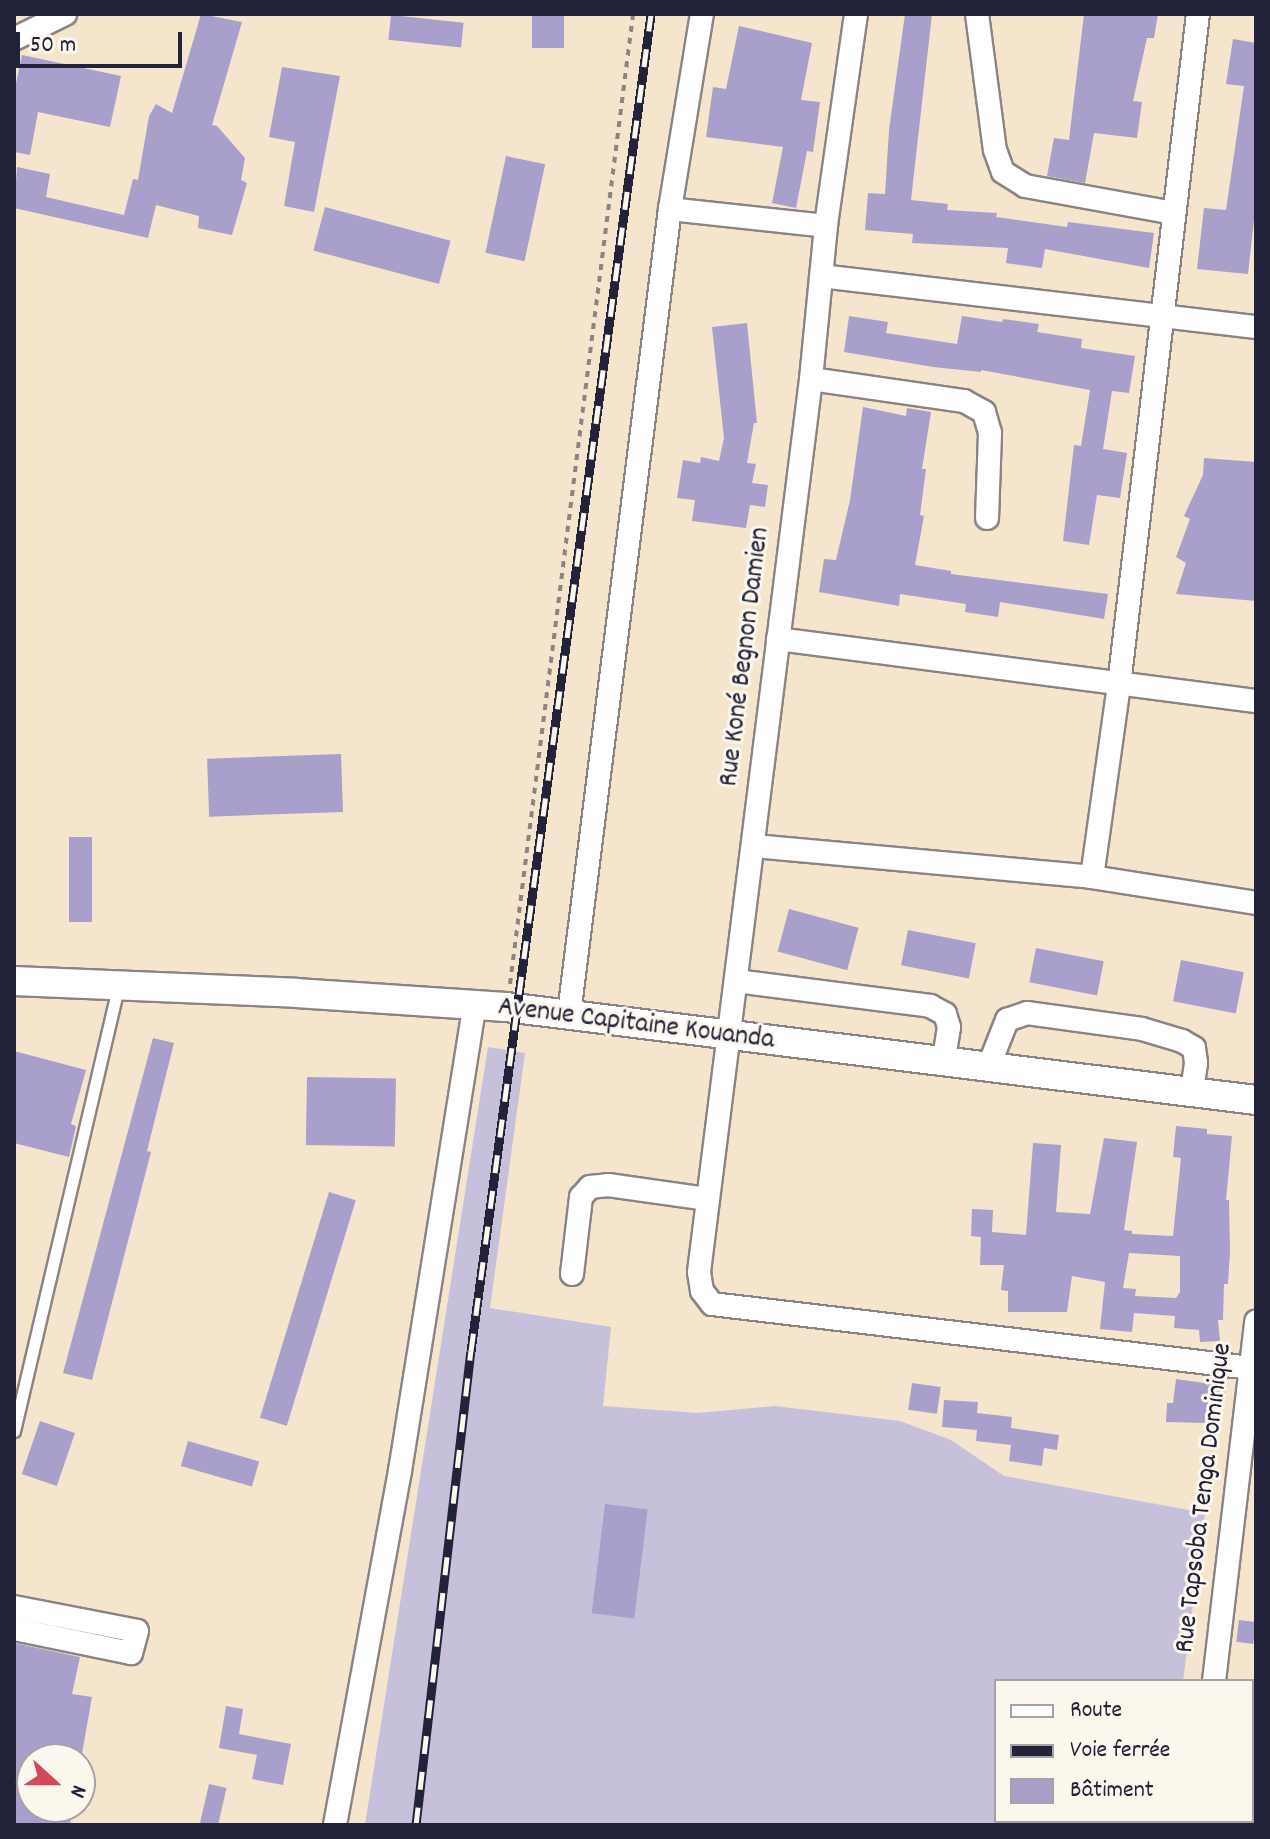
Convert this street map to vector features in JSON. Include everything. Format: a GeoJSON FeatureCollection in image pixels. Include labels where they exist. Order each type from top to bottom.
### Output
{"type":"FeatureCollection","features":[{"type":"Feature","properties":{"kind":"street"},"geometry":{"type":"LineString","coordinates":[[14,39],[65,14]]}},
{"type":"Feature","properties":{"kind":"street"},"geometry":{"type":"LineString","coordinates":[[569,1014],[670,209],[702,14]]}},
{"type":"Feature","properties":{"kind":"street","name":"Rue Koné Begnon Damien"},"geometry":{"type":"LineString","coordinates":[[856,14],[826,226],[811,379],[699,1272],[702,1291],[712,1304],[1251,1368]]}},
{"type":"Feature","properties":{"kind":"street"},"geometry":{"type":"LineString","coordinates":[[977,14],[995,150],[1003,172],[1025,186],[1173,213]]}},
{"type":"Feature","properties":{"kind":"street"},"geometry":{"type":"LineString","coordinates":[[1092,877],[1119,685],[1198,14]]}},
{"type":"Feature","properties":{"kind":"street"},"geometry":{"type":"LineString","coordinates":[[670,209],[826,226]]}},
{"type":"Feature","properties":{"kind":"street"},"geometry":{"type":"LineString","coordinates":[[821,276],[1256,327]]}},
{"type":"Feature","properties":{"kind":"street"},"geometry":{"type":"LineString","coordinates":[[811,379],[964,401],[984,412],[990,433],[987,518]]}},
{"type":"Feature","properties":{"kind":"street"},"geometry":{"type":"LineString","coordinates":[[778,639],[1256,701]]}},
{"type":"Feature","properties":{"kind":"street"},"geometry":{"type":"LineString","coordinates":[[754,846],[1092,877],[1256,903]]}},
{"type":"Feature","properties":{"kind":"street","name":"Avenue Capitaine Kouanda"},"geometry":{"type":"LineString","coordinates":[[14,981],[118,988],[296,993],[506,1007],[728,1037],[1256,1100]]}},
{"type":"Feature","properties":{"kind":"street"},"geometry":{"type":"LineString","coordinates":[[736,981],[930,1006],[945,1014],[949,1027],[943,1063]]}},
{"type":"Feature","properties":{"kind":"street"},"geometry":{"type":"LineString","coordinates":[[335,1825],[400,1471],[475,1005]]}},
{"type":"Feature","properties":{"kind":"street"},"geometry":{"type":"LineString","coordinates":[[988,1068],[1007,1020],[1027,1013],[1142,1029],[1182,1041],[1194,1048],[1196,1063],[1192,1093]]}},
{"type":"Feature","properties":{"kind":"street"},"geometry":{"type":"LineString","coordinates":[[572,1274],[581,1197],[590,1187],[608,1185],[708,1199]]}},
{"type":"Feature","properties":{"kind":"street","name":"Rue Tapsoba Tenga Dominique"},"geometry":{"type":"LineString","coordinates":[[1214,1679],[1250,1450],[1251,1368],[1256,1321]]}},
{"type":"Feature","properties":{"kind":"street"},"geometry":{"type":"LineString","coordinates":[[14,1607],[137,1631],[131,1653],[14,1629]]}},
{"type":"Feature","properties":{"kind":"lane"},"geometry":{"type":"LineString","coordinates":[[14,1431],[118,988]]}},
{"type":"Feature","properties":{"kind":"path"},"geometry":{"type":"LineString","coordinates":[[506,1007],[531,836],[552,639],[633,14]]}},
{"type":"Feature","properties":{"kind":"shaded area"},"geometry":{"type":"Polygon","coordinates":[[[488,1047],[525,1053],[490,1308],[611,1327],[603,1406],[698,1413],[775,1406],[900,1421],[951,1440],[1004,1476],[1205,1513],[1183,1679],[994,1679],[994,1823],[1165,1825],[365,1825],[488,1047]]]}},
{"type":"Feature","properties":{"kind":"building"},"geometry":{"type":"Polygon","coordinates":[[[201,14],[242,22],[212,125],[217,126],[245,158],[241,180],[247,183],[232,235],[198,228],[199,216],[156,205],[148,238],[14,208],[17,167],[50,174],[46,197],[124,215],[133,179],[138,180],[149,116],[156,104],[172,113],[201,14]]]}},
{"type":"Feature","properties":{"kind":"building"},"geometry":{"type":"Polygon","coordinates":[[[532,14],[564,14],[564,48],[532,48],[532,14]]]}},
{"type":"Feature","properties":{"kind":"building"},"geometry":{"type":"Polygon","coordinates":[[[905,14],[932,14],[911,200],[948,204],[947,210],[997,213],[996,217],[1067,227],[1068,222],[1154,233],[1149,268],[1045,249],[1042,268],[1006,263],[1008,248],[912,243],[913,234],[865,230],[868,193],[885,194],[889,130],[905,14]]]}},
{"type":"Feature","properties":{"kind":"building"},"geometry":{"type":"Polygon","coordinates":[[[1084,14],[1158,14],[1154,38],[1147,38],[1133,101],[1142,102],[1137,138],[1094,133],[1085,183],[1047,176],[1054,138],[1069,140],[1084,14]]]}},
{"type":"Feature","properties":{"kind":"building"},"geometry":{"type":"Polygon","coordinates":[[[391,15],[464,23],[461,47],[388,40],[391,15]]]}},
{"type":"Feature","properties":{"kind":"building"},"geometry":{"type":"Polygon","coordinates":[[[739,26],[812,43],[801,100],[820,102],[813,152],[807,151],[796,208],[772,203],[783,147],[706,137],[713,87],[726,89],[739,26]]]}},
{"type":"Feature","properties":{"kind":"building"},"geometry":{"type":"Polygon","coordinates":[[[1233,39],[1256,43],[1256,202],[1248,274],[1197,269],[1204,208],[1226,210],[1244,86],[1226,84],[1233,39]]]}},
{"type":"Feature","properties":{"kind":"building"},"geometry":{"type":"Polygon","coordinates":[[[22,55],[121,76],[110,127],[38,112],[30,155],[14,152],[14,93],[22,55]]]}},
{"type":"Feature","properties":{"kind":"building"},"geometry":{"type":"Polygon","coordinates":[[[282,67],[340,76],[314,212],[284,206],[295,142],[269,137],[282,67]]]}},
{"type":"Feature","properties":{"kind":"building"},"geometry":{"type":"Polygon","coordinates":[[[506,156],[545,164],[525,261],[485,253],[506,156]]]}},
{"type":"Feature","properties":{"kind":"building"},"geometry":{"type":"Polygon","coordinates":[[[325,207],[451,241],[439,284],[313,250],[325,207]]]}},
{"type":"Feature","properties":{"kind":"building"},"geometry":{"type":"Polygon","coordinates":[[[849,316],[888,322],[886,333],[957,344],[962,316],[1039,324],[1037,332],[1082,339],[1081,348],[1135,356],[1129,393],[1112,391],[1103,449],[1127,453],[1120,498],[1097,495],[1089,545],[1063,541],[1074,445],[1081,446],[1090,390],[981,370],[933,367],[844,352],[849,316]]]}},
{"type":"Feature","properties":{"kind":"building"},"geometry":{"type":"Polygon","coordinates":[[[747,323],[757,423],[754,423],[747,463],[756,464],[752,483],[768,485],[765,507],[750,505],[746,528],[692,521],[695,500],[677,498],[683,460],[700,463],[701,457],[719,461],[724,438],[712,327],[747,323]]]}},
{"type":"Feature","properties":{"kind":"building"},"geometry":{"type":"Polygon","coordinates":[[[863,407],[906,416],[907,408],[931,412],[922,469],[926,469],[920,515],[924,516],[915,565],[951,571],[951,574],[1108,594],[1104,619],[1000,602],[998,617],[965,612],[966,604],[900,594],[899,606],[819,592],[824,559],[836,560],[850,500],[863,407]]]}},
{"type":"Feature","properties":{"kind":"building"},"geometry":{"type":"Polygon","coordinates":[[[1204,458],[1256,462],[1256,601],[1176,594],[1186,563],[1176,557],[1190,519],[1184,516],[1203,475],[1204,458]]]}},
{"type":"Feature","properties":{"kind":"building"},"geometry":{"type":"Polygon","coordinates":[[[341,754],[343,812],[209,817],[207,759],[341,754]]]}},
{"type":"Feature","properties":{"kind":"building"},"geometry":{"type":"Polygon","coordinates":[[[69,837],[92,837],[92,922],[69,922],[69,837]]]}},
{"type":"Feature","properties":{"kind":"building"},"geometry":{"type":"Polygon","coordinates":[[[789,909],[859,928],[847,970],[778,952],[789,909]]]}},
{"type":"Feature","properties":{"kind":"building"},"geometry":{"type":"Polygon","coordinates":[[[908,930],[976,943],[969,979],[901,965],[908,930]]]}},
{"type":"Feature","properties":{"kind":"building"},"geometry":{"type":"Polygon","coordinates":[[[1036,948],[1104,961],[1097,996],[1029,982],[1036,948]]]}},
{"type":"Feature","properties":{"kind":"building"},"geometry":{"type":"Polygon","coordinates":[[[1181,960],[1244,972],[1236,1013],[1173,1001],[1181,960]]]}},
{"type":"Feature","properties":{"kind":"building"},"geometry":{"type":"Polygon","coordinates":[[[153,1038],[174,1043],[147,1151],[151,1152],[92,1380],[63,1373],[153,1038]]]}},
{"type":"Feature","properties":{"kind":"building"},"geometry":{"type":"Polygon","coordinates":[[[14,1051],[86,1070],[71,1124],[76,1126],[69,1157],[14,1143],[14,1051]]]}},
{"type":"Feature","properties":{"kind":"building"},"geometry":{"type":"Polygon","coordinates":[[[307,1077],[396,1079],[395,1147],[306,1145],[307,1077]]]}},
{"type":"Feature","properties":{"kind":"building"},"geometry":{"type":"Polygon","coordinates":[[[1176,1126],[1207,1129],[1207,1134],[1232,1136],[1226,1200],[1229,1200],[1230,1252],[1228,1284],[1224,1284],[1223,1320],[1218,1320],[1220,1341],[1200,1342],[1199,1330],[1174,1328],[1175,1316],[1134,1313],[1132,1332],[1100,1329],[1105,1282],[1072,1276],[1067,1312],[1008,1312],[1008,1291],[1001,1290],[1004,1265],[980,1265],[981,1237],[971,1236],[972,1209],[993,1210],[992,1232],[1026,1235],[1033,1143],[1061,1145],[1056,1212],[1090,1214],[1104,1138],[1137,1142],[1124,1230],[1132,1231],[1132,1234],[1173,1236],[1181,1158],[1173,1157],[1176,1126]],[[1129,1253],[1123,1288],[1136,1289],[1135,1296],[1176,1298],[1180,1292],[1180,1256],[1129,1253]]]}},
{"type":"Feature","properties":{"kind":"building"},"geometry":{"type":"Polygon","coordinates":[[[329,1192],[356,1200],[287,1426],[260,1418],[329,1192]]]}},
{"type":"Feature","properties":{"kind":"building"},"geometry":{"type":"Polygon","coordinates":[[[1176,1379],[1226,1386],[1223,1403],[1208,1401],[1205,1423],[1166,1422],[1167,1403],[1173,1403],[1176,1379]]]}},
{"type":"Feature","properties":{"kind":"building"},"geometry":{"type":"Polygon","coordinates":[[[912,1383],[941,1387],[937,1414],[908,1410],[912,1383]]]}},
{"type":"Feature","properties":{"kind":"building"},"geometry":{"type":"Polygon","coordinates":[[[944,1400],[978,1402],[977,1413],[1012,1417],[1011,1428],[1059,1435],[1057,1450],[1044,1448],[1042,1466],[1009,1461],[1011,1445],[976,1441],[977,1430],[942,1427],[944,1400]]]}},
{"type":"Feature","properties":{"kind":"building"},"geometry":{"type":"Polygon","coordinates":[[[40,1421],[75,1433],[57,1486],[22,1474],[40,1421]]]}},
{"type":"Feature","properties":{"kind":"building"},"geometry":{"type":"Polygon","coordinates":[[[188,1441],[259,1461],[252,1486],[181,1466],[188,1441]]]}},
{"type":"Feature","properties":{"kind":"building"},"geometry":{"type":"Polygon","coordinates":[[[605,1504],[648,1509],[634,1618],[592,1613],[605,1504]]]}},
{"type":"Feature","properties":{"kind":"building"},"geometry":{"type":"Polygon","coordinates":[[[1239,1620],[1256,1622],[1253,1644],[1236,1642],[1239,1620]]]}},
{"type":"Feature","properties":{"kind":"building"},"geometry":{"type":"Polygon","coordinates":[[[14,1643],[80,1657],[72,1694],[92,1697],[84,1743],[16,1743],[16,1823],[70,1825],[14,1825],[14,1643]]]}},
{"type":"Feature","properties":{"kind":"building"},"geometry":{"type":"Polygon","coordinates":[[[226,1706],[243,1709],[239,1734],[291,1744],[283,1785],[252,1779],[257,1755],[219,1748],[226,1706]]]}},
{"type":"Feature","properties":{"kind":"building"},"geometry":{"type":"Polygon","coordinates":[[[209,1784],[227,1788],[218,1825],[200,1825],[209,1784]]]}},
{"type":"Feature","properties":{"kind":"railway"},"geometry":{"type":"LineString","coordinates":[[416,1825],[471,1351],[651,14]]}}]}
